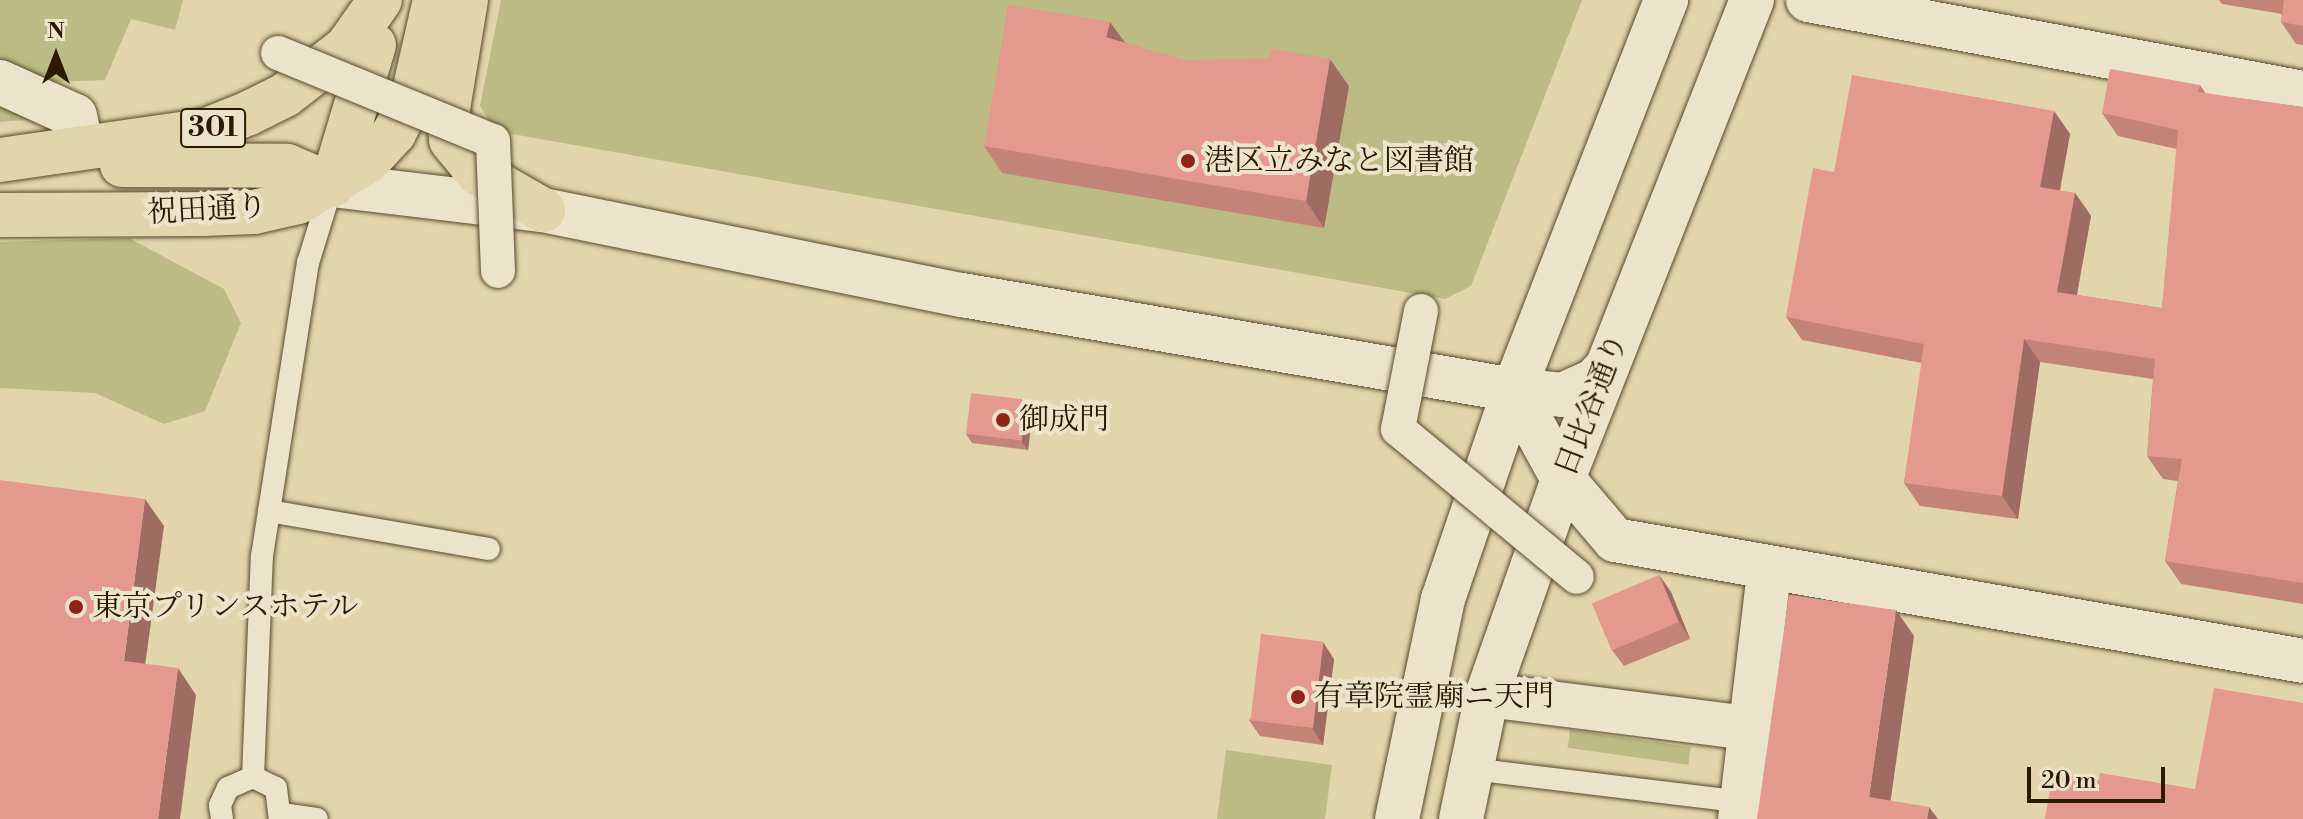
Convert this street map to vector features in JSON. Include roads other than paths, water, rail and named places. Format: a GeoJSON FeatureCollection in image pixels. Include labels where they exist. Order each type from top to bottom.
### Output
{"type":"FeatureCollection","features":[{"type":"Feature","properties":{"kind":"main road","name":"301"},"geometry":{"type":"LineString","coordinates":[[0,162],[81,145],[207,130],[249,113],[285,95],[347,47],[380,0]]}},
{"type":"Feature","properties":{"kind":"main road"},"geometry":{"type":"LineString","coordinates":[[0,162],[287,166],[332,185],[387,0]]}},
{"type":"Feature","properties":{"kind":"main road","name":"祝田通り"},"geometry":{"type":"LineString","coordinates":[[0,215],[254,212],[298,202],[332,185],[368,161],[394,133],[413,96],[435,0]]}},
{"type":"Feature","properties":{"kind":"main road"},"geometry":{"type":"LineString","coordinates":[[466,0],[448,109],[451,140],[478,173],[543,210]]}},
{"type":"Feature","properties":{"kind":"street"},"geometry":{"type":"LineString","coordinates":[[1397,819],[1443,599],[1514,390],[1666,0]]}},
{"type":"Feature","properties":{"kind":"street","name":"日比谷通り"},"geometry":{"type":"LineString","coordinates":[[1461,819],[1487,695],[1563,479],[1752,0]]}},
{"type":"Feature","properties":{"kind":"street"},"geometry":{"type":"LineString","coordinates":[[1808,0],[2303,93]]}},
{"type":"Feature","properties":{"kind":"street"},"geometry":{"type":"LineString","coordinates":[[278,53],[493,141],[498,271]]}},
{"type":"Feature","properties":{"kind":"street"},"geometry":{"type":"LineString","coordinates":[[0,82],[75,116],[81,145]]}},
{"type":"Feature","properties":{"kind":"street"},"geometry":{"type":"LineString","coordinates":[[332,185],[543,210],[962,295],[1514,390],[1562,395],[1594,381],[1605,369]]}},
{"type":"Feature","properties":{"kind":"street"},"geometry":{"type":"LineString","coordinates":[[1421,311],[1398,429],[1577,577]]}},
{"type":"Feature","properties":{"kind":"street"},"geometry":{"type":"LineString","coordinates":[[1514,390],[1563,479],[1615,540],[1769,571],[2303,661]]}},
{"type":"Feature","properties":{"kind":"street"},"geometry":{"type":"LineString","coordinates":[[1741,811],[1769,571]]}},
{"type":"Feature","properties":{"kind":"street"},"geometry":{"type":"LineString","coordinates":[[1487,695],[1750,728]]}},
{"type":"Feature","properties":{"kind":"lane"},"geometry":{"type":"LineString","coordinates":[[253,777],[262,556],[308,263],[332,185]]}},
{"type":"Feature","properties":{"kind":"lane"},"geometry":{"type":"LineString","coordinates":[[269,511],[489,549]]}},
{"type":"Feature","properties":{"kind":"lane"},"geometry":{"type":"LineString","coordinates":[[1471,769],[1741,811]]}},
{"type":"Feature","properties":{"kind":"lane"},"geometry":{"type":"LineString","coordinates":[[222,819],[220,805],[228,788],[253,777],[276,788],[281,816],[317,819]]}},
{"type":"Feature","properties":{"kind":"place","name":"港区立みなと図書館"},"geometry":{"type":"Point","coordinates":[1188,161]}},
{"type":"Feature","properties":{"kind":"place","name":"御成門"},"geometry":{"type":"Point","coordinates":[1003,420]}},
{"type":"Feature","properties":{"kind":"place","name":"東京プリンスホテル"},"geometry":{"type":"Point","coordinates":[76,607]}},
{"type":"Feature","properties":{"kind":"place","name":"有章院霊廟ニ天門"},"geometry":{"type":"Point","coordinates":[1298,697]}}]}
